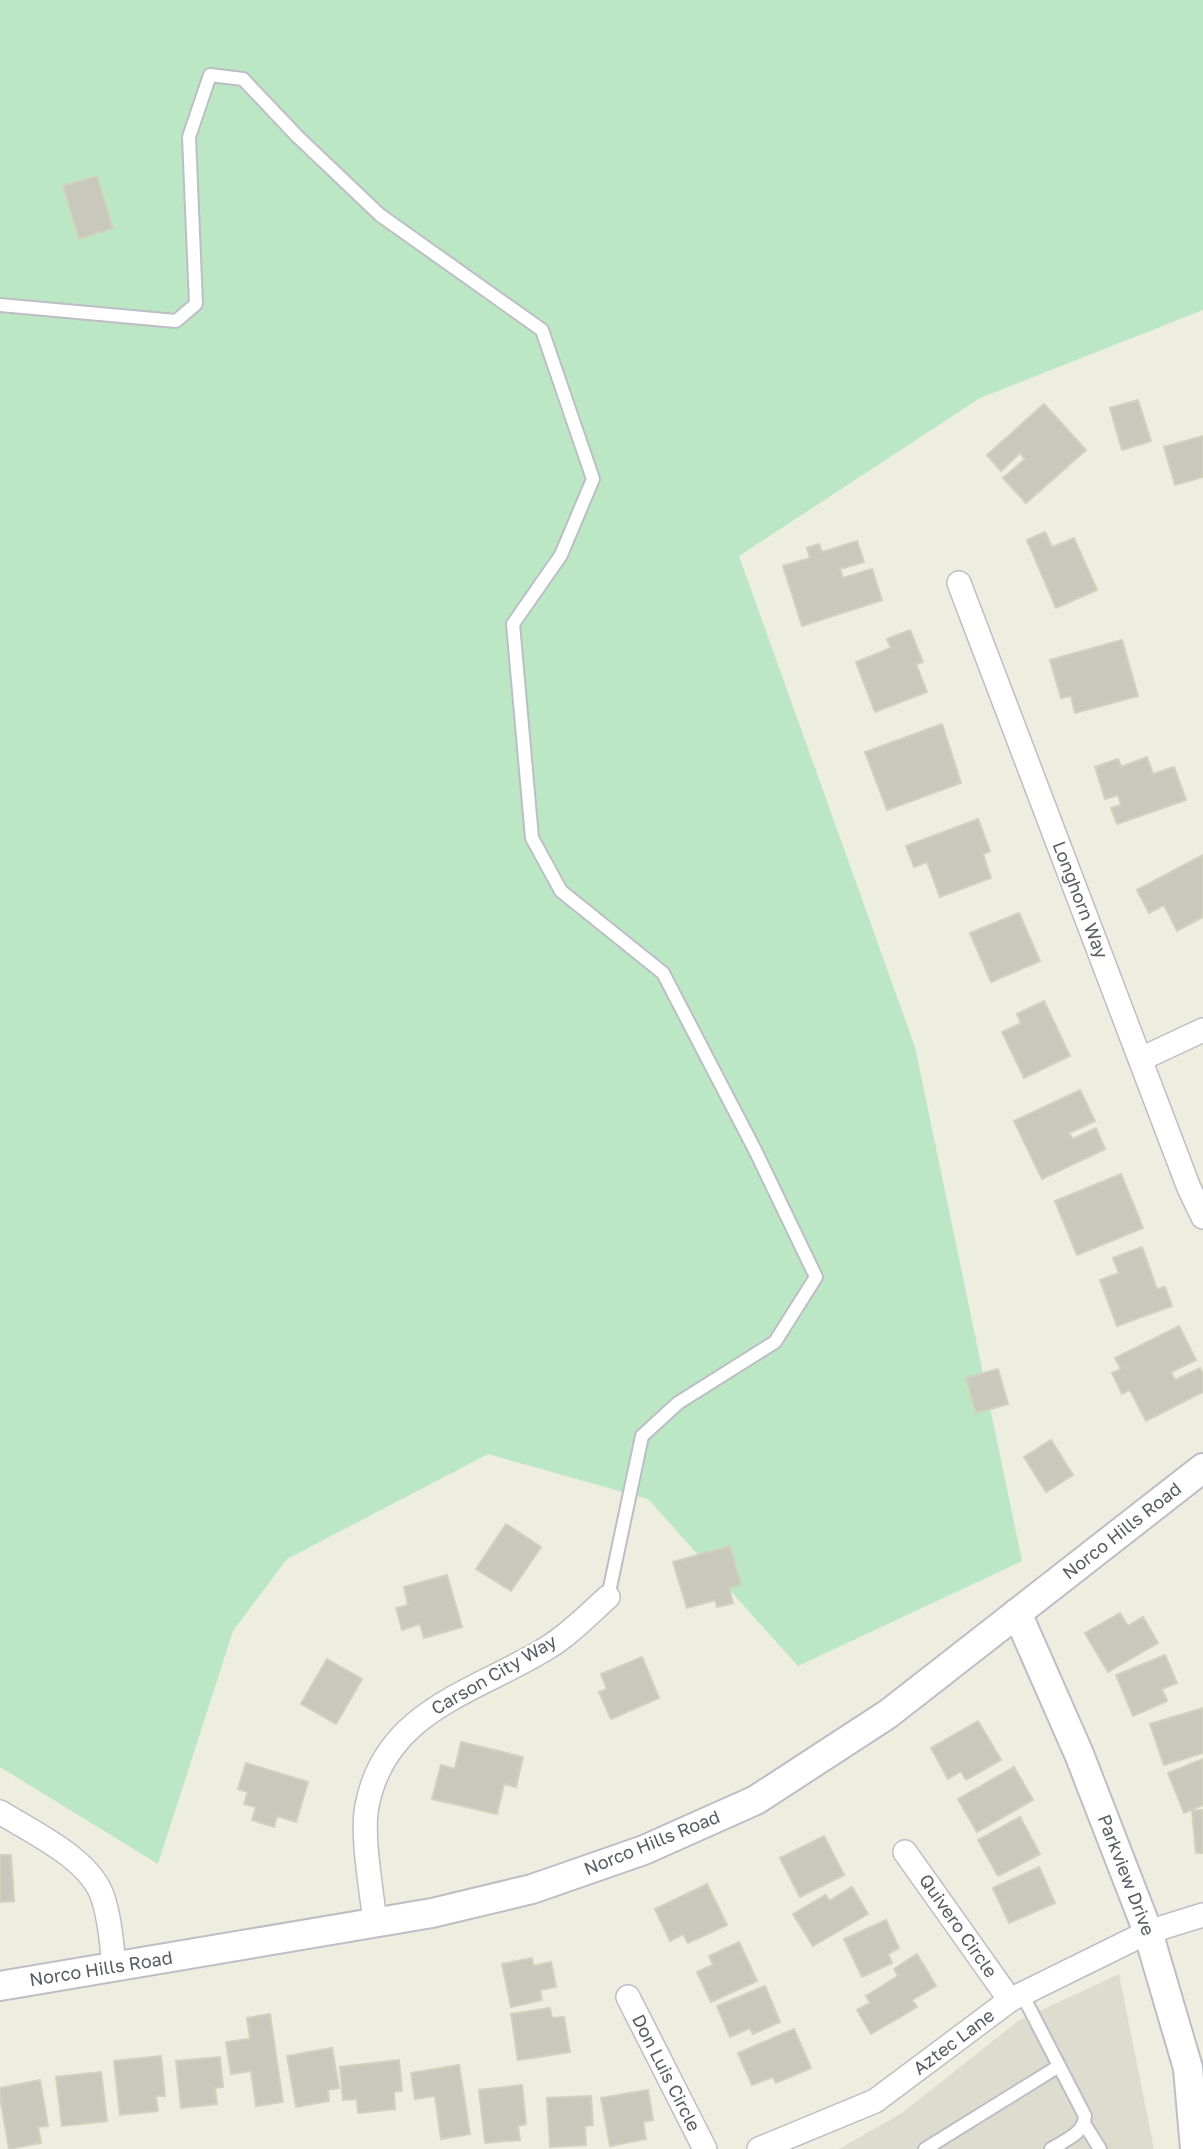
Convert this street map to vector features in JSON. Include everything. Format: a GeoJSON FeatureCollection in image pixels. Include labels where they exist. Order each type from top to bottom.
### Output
{"type":"FeatureCollection","features":[{"type":"Feature","properties":{"kind":"street","name":"Longhorn Way"},"geometry":{"type":"LineString","coordinates":[[959,583],[1189,1188],[1203,1217]]}},
{"type":"Feature","properties":{"kind":"street"},"geometry":{"type":"LineString","coordinates":[[1141,1059],[1203,1030]]}},
{"type":"Feature","properties":{"kind":"street","name":"Norco Hills Road"},"geometry":{"type":"LineString","coordinates":[[0,1986],[432,1913],[532,1889],[644,1850],[756,1800],[888,1714],[1203,1468]]}},
{"type":"Feature","properties":{"kind":"street","name":"Carson City Way"},"geometry":{"type":"LineString","coordinates":[[375,1923],[366,1839],[366,1807],[379,1771],[397,1740],[425,1714],[465,1690],[549,1647],[608,1597]]}},
{"type":"Feature","properties":{"kind":"street","name":"Parkview Drive"},"geometry":{"type":"LineString","coordinates":[[1017,1613],[1079,1754],[1148,1932],[1188,2068],[1195,2149]]}},
{"type":"Feature","properties":{"kind":"street"},"geometry":{"type":"LineString","coordinates":[[0,1812],[80,1863],[93,1877],[103,1896],[110,1927],[114,1968]]}},
{"type":"Feature","properties":{"kind":"street","name":"Quivero Circle"},"geometry":{"type":"LineString","coordinates":[[905,1852],[1016,1997]]}},
{"type":"Feature","properties":{"kind":"street","name":"Aztec Lane"},"geometry":{"type":"LineString","coordinates":[[759,2149],[784,2144],[875,2101],[1016,1997],[1148,1932],[1203,1914]]}},
{"type":"Feature","properties":{"kind":"street","name":"Don Luis Circle"},"geometry":{"type":"LineString","coordinates":[[628,1997],[705,2149]]}},
{"type":"Feature","properties":{"kind":"lane"},"geometry":{"type":"LineString","coordinates":[[0,305],[176,321],[196,304],[190,137],[210,75],[243,79],[297,136],[380,215],[542,330],[593,479],[561,555],[513,624],[532,838],[561,891],[663,973],[755,1150],[816,1277],[775,1342],[678,1403],[642,1436],[608,1597]]}},
{"type":"Feature","properties":{"kind":"lane"},"geometry":{"type":"LineString","coordinates":[[1016,1997],[1086,2116],[1079,2132],[1051,2149]]}},
{"type":"Feature","properties":{"kind":"lane"},"geometry":{"type":"LineString","coordinates":[[925,2149],[1059,2066]]}},
{"type":"Feature","properties":{"kind":"lane"},"geometry":{"type":"LineString","coordinates":[[1084,2125],[1100,2149]]}},
{"type":"Feature","properties":{"kind":"shaded area"},"geometry":{"type":"Polygon","coordinates":[[[1119,1974],[1154,2149],[839,2149],[902,2113],[1018,2021],[1119,1974]]]}},
{"type":"Feature","properties":{"kind":"green space"},"geometry":{"type":"Polygon","coordinates":[[[0,0],[1203,0],[1203,310],[980,398],[739,556],[915,1047],[1022,1561],[798,1666],[648,1499],[488,1454],[287,1559],[233,1631],[158,1864],[0,1767],[0,0]]]}},
{"type":"Feature","properties":{"kind":"building"},"geometry":{"type":"Polygon","coordinates":[[[97,176],[113,228],[79,239],[63,186],[97,176]]]}},
{"type":"Feature","properties":{"kind":"building"},"geometry":{"type":"Polygon","coordinates":[[[1138,400],[1151,441],[1122,450],[1110,408],[1138,400]]]}},
{"type":"Feature","properties":{"kind":"building"},"geometry":{"type":"Polygon","coordinates":[[[1044,404],[1086,450],[1026,503],[1003,478],[1025,459],[1020,453],[1001,471],[987,455],[1044,404]]]}},
{"type":"Feature","properties":{"kind":"building"},"geometry":{"type":"Polygon","coordinates":[[[1203,436],[1203,477],[1175,485],[1164,447],[1203,436]]]}},
{"type":"Feature","properties":{"kind":"building"},"geometry":{"type":"Polygon","coordinates":[[[1045,532],[1052,547],[1074,538],[1097,590],[1056,608],[1027,540],[1045,532]]]}},
{"type":"Feature","properties":{"kind":"building"},"geometry":{"type":"Polygon","coordinates":[[[857,541],[864,562],[840,569],[843,578],[872,569],[882,600],[802,626],[783,566],[810,558],[807,548],[819,544],[822,552],[857,541]]]}},
{"type":"Feature","properties":{"kind":"building"},"geometry":{"type":"Polygon","coordinates":[[[910,630],[923,662],[916,664],[927,692],[875,712],[856,662],[891,648],[887,639],[910,630]]]}},
{"type":"Feature","properties":{"kind":"building"},"geometry":{"type":"Polygon","coordinates":[[[1122,640],[1138,696],[1075,713],[1071,696],[1061,698],[1050,660],[1122,640]]]}},
{"type":"Feature","properties":{"kind":"building"},"geometry":{"type":"Polygon","coordinates":[[[942,724],[961,783],[887,810],[865,752],[942,724]]]}},
{"type":"Feature","properties":{"kind":"building"},"geometry":{"type":"Polygon","coordinates":[[[1147,757],[1153,774],[1174,767],[1186,800],[1117,824],[1111,808],[1121,805],[1118,795],[1105,799],[1095,767],[1118,759],[1121,767],[1147,757]]]}},
{"type":"Feature","properties":{"kind":"building"},"geometry":{"type":"Polygon","coordinates":[[[978,819],[990,851],[983,854],[991,878],[940,897],[927,862],[914,867],[906,846],[978,819]]]}},
{"type":"Feature","properties":{"kind":"building"},"geometry":{"type":"Polygon","coordinates":[[[1203,855],[1203,917],[1177,931],[1164,905],[1149,913],[1137,890],[1203,855]]]}},
{"type":"Feature","properties":{"kind":"building"},"geometry":{"type":"Polygon","coordinates":[[[1019,913],[1040,961],[991,982],[970,933],[1019,913]]]}},
{"type":"Feature","properties":{"kind":"building"},"geometry":{"type":"Polygon","coordinates":[[[1044,1001],[1070,1056],[1024,1078],[1002,1032],[1021,1023],[1017,1014],[1044,1001]]]}},
{"type":"Feature","properties":{"kind":"building"},"geometry":{"type":"Polygon","coordinates":[[[1080,1090],[1095,1121],[1069,1133],[1073,1139],[1096,1128],[1105,1149],[1042,1179],[1014,1121],[1080,1090]]]}},
{"type":"Feature","properties":{"kind":"building"},"geometry":{"type":"Polygon","coordinates":[[[1121,1174],[1143,1228],[1077,1255],[1055,1201],[1121,1174]]]}},
{"type":"Feature","properties":{"kind":"building"},"geometry":{"type":"Polygon","coordinates":[[[1142,1247],[1157,1289],[1165,1287],[1172,1306],[1117,1326],[1100,1280],[1119,1273],[1113,1258],[1142,1247]]]}},
{"type":"Feature","properties":{"kind":"building"},"geometry":{"type":"Polygon","coordinates":[[[1179,1326],[1196,1360],[1171,1372],[1175,1380],[1200,1368],[1203,1374],[1203,1392],[1146,1421],[1130,1390],[1122,1394],[1112,1373],[1121,1369],[1115,1358],[1179,1326]]]}},
{"type":"Feature","properties":{"kind":"building"},"geometry":{"type":"Polygon","coordinates":[[[998,1369],[1008,1404],[976,1413],[966,1378],[998,1369]]]}},
{"type":"Feature","properties":{"kind":"building"},"geometry":{"type":"Polygon","coordinates":[[[1051,1440],[1073,1475],[1046,1492],[1024,1457],[1051,1440]]]}},
{"type":"Feature","properties":{"kind":"building"},"geometry":{"type":"Polygon","coordinates":[[[506,1524],[541,1547],[511,1591],[476,1569],[506,1524]]]}},
{"type":"Feature","properties":{"kind":"building"},"geometry":{"type":"Polygon","coordinates":[[[730,1546],[741,1585],[729,1588],[733,1603],[717,1607],[715,1600],[687,1608],[673,1562],[730,1546]]]}},
{"type":"Feature","properties":{"kind":"building"},"geometry":{"type":"Polygon","coordinates":[[[447,1575],[462,1627],[424,1638],[420,1624],[402,1630],[396,1608],[408,1605],[404,1587],[447,1575]]]}},
{"type":"Feature","properties":{"kind":"building"},"geometry":{"type":"Polygon","coordinates":[[[1120,1613],[1128,1626],[1143,1617],[1158,1643],[1108,1672],[1085,1633],[1120,1613]]]}},
{"type":"Feature","properties":{"kind":"building"},"geometry":{"type":"Polygon","coordinates":[[[1165,1655],[1177,1683],[1162,1689],[1167,1701],[1133,1716],[1116,1675],[1165,1655]]]}},
{"type":"Feature","properties":{"kind":"building"},"geometry":{"type":"Polygon","coordinates":[[[642,1657],[659,1698],[611,1719],[599,1692],[607,1689],[601,1674],[642,1657]]]}},
{"type":"Feature","properties":{"kind":"building"},"geometry":{"type":"Polygon","coordinates":[[[327,1659],[362,1679],[336,1724],[301,1704],[327,1659]]]}},
{"type":"Feature","properties":{"kind":"building"},"geometry":{"type":"Polygon","coordinates":[[[1203,1708],[1203,1753],[1164,1765],[1150,1724],[1203,1708]]]}},
{"type":"Feature","properties":{"kind":"building"},"geometry":{"type":"Polygon","coordinates":[[[978,1721],[1001,1760],[966,1780],[961,1771],[948,1779],[931,1748],[978,1721]]]}},
{"type":"Feature","properties":{"kind":"building"},"geometry":{"type":"Polygon","coordinates":[[[461,1742],[523,1757],[516,1787],[504,1784],[497,1814],[432,1799],[441,1765],[455,1769],[461,1742]]]}},
{"type":"Feature","properties":{"kind":"building"},"geometry":{"type":"Polygon","coordinates":[[[1203,1759],[1203,1805],[1184,1813],[1168,1773],[1203,1759]]]}},
{"type":"Feature","properties":{"kind":"building"},"geometry":{"type":"Polygon","coordinates":[[[246,1763],[308,1782],[296,1822],[277,1816],[274,1827],[252,1820],[256,1807],[244,1804],[248,1792],[238,1789],[246,1763]]]}},
{"type":"Feature","properties":{"kind":"building"},"geometry":{"type":"Polygon","coordinates":[[[1014,1767],[1033,1800],[977,1832],[958,1799],[1014,1767]]]}},
{"type":"Feature","properties":{"kind":"building"},"geometry":{"type":"Polygon","coordinates":[[[1203,1810],[1203,1853],[1196,1853],[1192,1811],[1203,1810]]]}},
{"type":"Feature","properties":{"kind":"building"},"geometry":{"type":"Polygon","coordinates":[[[1020,1817],[1040,1854],[998,1876],[978,1840],[1020,1817]]]}},
{"type":"Feature","properties":{"kind":"building"},"geometry":{"type":"Polygon","coordinates":[[[824,1836],[844,1875],[800,1897],[780,1858],[824,1836]]]}},
{"type":"Feature","properties":{"kind":"building"},"geometry":{"type":"Polygon","coordinates":[[[0,1855],[11,1855],[14,1901],[0,1902],[0,1855]]]}},
{"type":"Feature","properties":{"kind":"building"},"geometry":{"type":"Polygon","coordinates":[[[1039,1867],[1055,1903],[1009,1923],[993,1888],[1039,1867]]]}},
{"type":"Feature","properties":{"kind":"building"},"geometry":{"type":"Polygon","coordinates":[[[707,1884],[727,1925],[688,1943],[683,1934],[670,1941],[655,1909],[707,1884]]]}},
{"type":"Feature","properties":{"kind":"building"},"geometry":{"type":"Polygon","coordinates":[[[852,1887],[868,1914],[813,1946],[793,1914],[826,1895],[829,1901],[852,1887]]]}},
{"type":"Feature","properties":{"kind":"building"},"geometry":{"type":"Polygon","coordinates":[[[886,1920],[899,1948],[888,1954],[892,1963],[862,1977],[844,1939],[886,1920]]]}},
{"type":"Feature","properties":{"kind":"building"},"geometry":{"type":"Polygon","coordinates":[[[739,1942],[757,1981],[711,2002],[697,1972],[713,1965],[709,1956],[739,1942]]]}},
{"type":"Feature","properties":{"kind":"building"},"geometry":{"type":"Polygon","coordinates":[[[917,1954],[936,1986],[912,2000],[917,2007],[871,2034],[857,2010],[870,2003],[866,1996],[898,1976],[894,1969],[917,1954]]]}},
{"type":"Feature","properties":{"kind":"building"},"geometry":{"type":"Polygon","coordinates":[[[532,1958],[533,1966],[551,1962],[556,1987],[540,1990],[542,2000],[511,2007],[502,1964],[532,1958]]]}},
{"type":"Feature","properties":{"kind":"building"},"geometry":{"type":"Polygon","coordinates":[[[765,1986],[780,2022],[753,2034],[750,2028],[730,2037],[717,2006],[765,1986]]]}},
{"type":"Feature","properties":{"kind":"building"},"geometry":{"type":"Polygon","coordinates":[[[550,2008],[552,2018],[564,2017],[570,2052],[518,2060],[511,2014],[550,2008]]]}},
{"type":"Feature","properties":{"kind":"building"},"geometry":{"type":"Polygon","coordinates":[[[270,2014],[283,2102],[256,2106],[251,2071],[231,2074],[226,2042],[250,2039],[247,2018],[270,2014]]]}},
{"type":"Feature","properties":{"kind":"building"},"geometry":{"type":"Polygon","coordinates":[[[794,2029],[811,2068],[776,2083],[773,2077],[752,2085],[738,2053],[794,2029]]]}},
{"type":"Feature","properties":{"kind":"building"},"geometry":{"type":"Polygon","coordinates":[[[332,2048],[339,2088],[328,2090],[329,2101],[296,2107],[287,2056],[332,2048]]]}},
{"type":"Feature","properties":{"kind":"building"},"geometry":{"type":"Polygon","coordinates":[[[161,2056],[165,2096],[156,2096],[158,2111],[120,2115],[114,2061],[161,2056]]]}},
{"type":"Feature","properties":{"kind":"building"},"geometry":{"type":"Polygon","coordinates":[[[220,2057],[223,2087],[215,2088],[217,2104],[181,2108],[176,2061],[220,2057]]]}},
{"type":"Feature","properties":{"kind":"building"},"geometry":{"type":"Polygon","coordinates":[[[399,2060],[402,2091],[394,2092],[395,2109],[358,2113],[357,2099],[343,2100],[340,2067],[399,2060]]]}},
{"type":"Feature","properties":{"kind":"building"},"geometry":{"type":"Polygon","coordinates":[[[459,2065],[470,2134],[441,2139],[435,2096],[415,2099],[411,2073],[459,2065]]]}},
{"type":"Feature","properties":{"kind":"building"},"geometry":{"type":"Polygon","coordinates":[[[101,2072],[107,2121],[62,2126],[56,2077],[101,2072]]]}},
{"type":"Feature","properties":{"kind":"building"},"geometry":{"type":"Polygon","coordinates":[[[40,2080],[48,2126],[38,2127],[41,2143],[9,2149],[0,2088],[40,2080]]]}},
{"type":"Feature","properties":{"kind":"building"},"geometry":{"type":"Polygon","coordinates":[[[522,2085],[526,2124],[518,2126],[520,2140],[485,2143],[479,2090],[522,2085]]]}},
{"type":"Feature","properties":{"kind":"building"},"geometry":{"type":"Polygon","coordinates":[[[648,2090],[653,2120],[643,2122],[646,2139],[610,2146],[601,2098],[648,2090]]]}},
{"type":"Feature","properties":{"kind":"building"},"geometry":{"type":"Polygon","coordinates":[[[591,2096],[593,2125],[585,2126],[586,2145],[550,2147],[547,2098],[591,2096]]]}}]}
